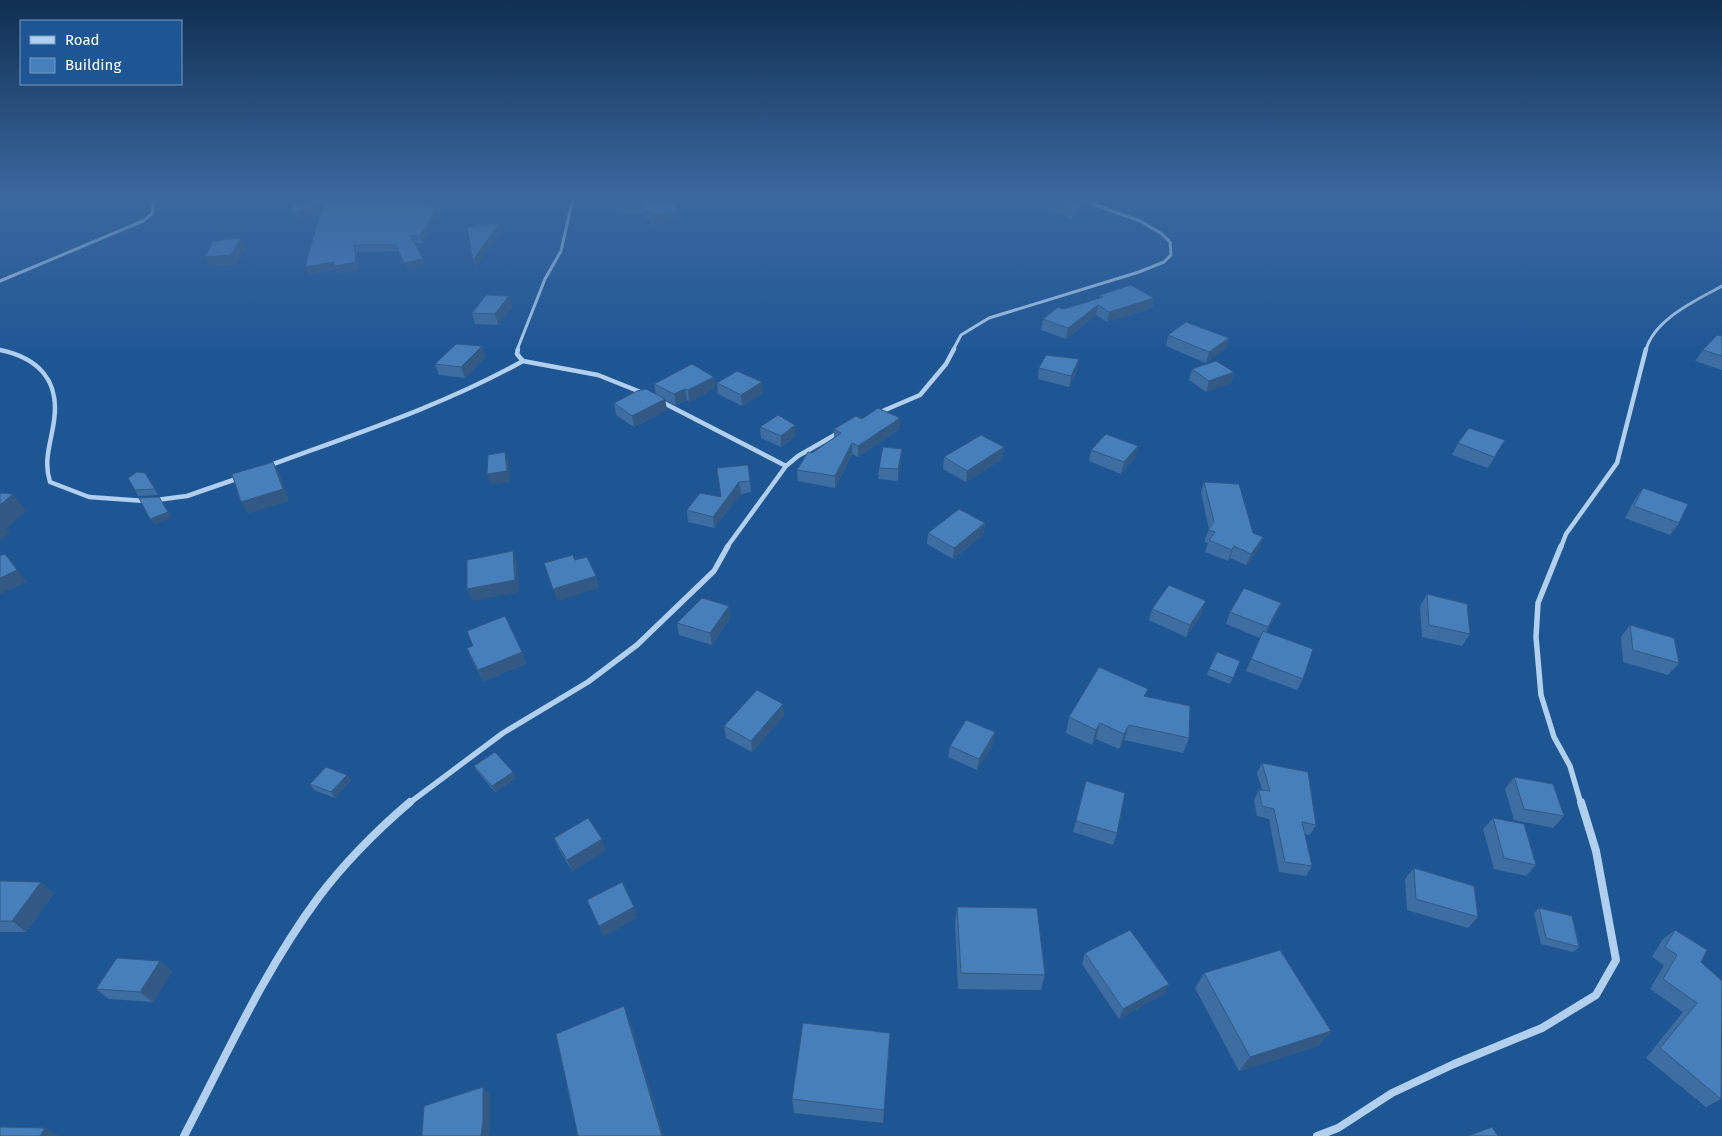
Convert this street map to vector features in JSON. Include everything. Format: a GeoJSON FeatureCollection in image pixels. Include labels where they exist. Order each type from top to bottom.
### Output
{"type":"FeatureCollection","features":[{"type":"Feature","properties":{"kind":"street"},"geometry":{"type":"LineString","coordinates":[[0,282],[73,251]]}},
{"type":"Feature","properties":{"kind":"street"},"geometry":{"type":"LineString","coordinates":[[561,251],[545,280],[518,345],[517,354],[523,361],[598,375],[646,394]]}},
{"type":"Feature","properties":{"kind":"street"},"geometry":{"type":"LineString","coordinates":[[870,416],[920,396],[946,364],[961,335],[981,322],[998,315],[1139,272],[1164,262],[1172,256],[1172,251]]}},
{"type":"Feature","properties":{"kind":"street"},"geometry":{"type":"LineString","coordinates":[[1317,1136],[1338,1128],[1392,1093],[1454,1064],[1542,1028],[1596,995],[1616,960],[1596,851],[1570,766],[1554,737],[1541,695],[1536,637],[1538,603],[1566,534],[1617,463],[1648,342],[1673,314],[1722,286]]}},
{"type":"Feature","properties":{"kind":"street"},"geometry":{"type":"LineString","coordinates":[[0,350],[25,355],[44,371],[55,394],[57,409],[44,470],[50,482],[89,497],[148,502],[187,496],[241,477]]}},
{"type":"Feature","properties":{"kind":"street"},"geometry":{"type":"LineString","coordinates":[[266,467],[442,402],[494,378],[523,361]]}},
{"type":"Feature","properties":{"kind":"street"},"geometry":{"type":"LineString","coordinates":[[654,398],[786,466]]}},
{"type":"Feature","properties":{"kind":"street"},"geometry":{"type":"LineString","coordinates":[[184,1136],[270,973],[318,898],[371,836],[424,790],[503,733],[588,682],[637,645],[714,571],[733,537],[786,466],[798,456],[846,429]]}},
{"type":"Feature","properties":{"kind":"building"},"geometry":{"type":"Polygon","coordinates":[[[208,251],[233,251],[231,255],[205,257],[208,251]]]}},
{"type":"Feature","properties":{"kind":"building"},"geometry":{"type":"Polygon","coordinates":[[[309,251],[355,251],[356,262],[335,266],[334,262],[305,267],[309,251]]]}},
{"type":"Feature","properties":{"kind":"building"},"geometry":{"type":"Polygon","coordinates":[[[399,251],[419,251],[423,259],[404,263],[399,251]]]}},
{"type":"Feature","properties":{"kind":"building"},"geometry":{"type":"Polygon","coordinates":[[[471,251],[479,251],[473,260],[471,251]]]}},
{"type":"Feature","properties":{"kind":"building"},"geometry":{"type":"Polygon","coordinates":[[[1131,285],[1154,298],[1109,312],[1098,305],[1068,328],[1043,319],[1058,307],[1064,309],[1103,297],[1100,295],[1131,285]]]}},
{"type":"Feature","properties":{"kind":"building"},"geometry":{"type":"Polygon","coordinates":[[[486,295],[509,296],[495,314],[472,313],[486,295]]]}},
{"type":"Feature","properties":{"kind":"building"},"geometry":{"type":"Polygon","coordinates":[[[1186,322],[1229,338],[1209,352],[1168,335],[1186,322]]]}},
{"type":"Feature","properties":{"kind":"building"},"geometry":{"type":"Polygon","coordinates":[[[1717,335],[1722,336],[1722,356],[1703,350],[1717,335]]]}},
{"type":"Feature","properties":{"kind":"building"},"geometry":{"type":"Polygon","coordinates":[[[456,344],[482,346],[461,367],[435,364],[456,344]]]}},
{"type":"Feature","properties":{"kind":"building"},"geometry":{"type":"Polygon","coordinates":[[[1046,355],[1079,359],[1071,376],[1039,368],[1046,355]]]}},
{"type":"Feature","properties":{"kind":"building"},"geometry":{"type":"Polygon","coordinates":[[[1216,361],[1234,372],[1209,381],[1192,369],[1216,361]]]}},
{"type":"Feature","properties":{"kind":"building"},"geometry":{"type":"Polygon","coordinates":[[[692,364],[714,377],[688,390],[685,389],[674,394],[654,384],[692,364]]]}},
{"type":"Feature","properties":{"kind":"building"},"geometry":{"type":"Polygon","coordinates":[[[737,371],[762,382],[741,395],[717,383],[737,371]]]}},
{"type":"Feature","properties":{"kind":"building"},"geometry":{"type":"Polygon","coordinates":[[[646,389],[665,399],[632,416],[614,403],[637,391],[646,389]]]}},
{"type":"Feature","properties":{"kind":"building"},"geometry":{"type":"Polygon","coordinates":[[[878,408],[900,418],[858,446],[852,443],[835,476],[797,470],[808,452],[812,453],[841,433],[834,429],[856,416],[862,419],[878,408]]]}},
{"type":"Feature","properties":{"kind":"building"},"geometry":{"type":"Polygon","coordinates":[[[778,415],[795,425],[781,436],[760,427],[778,415]]]}},
{"type":"Feature","properties":{"kind":"building"},"geometry":{"type":"Polygon","coordinates":[[[1469,428],[1505,440],[1494,457],[1458,443],[1469,428]]]}},
{"type":"Feature","properties":{"kind":"building"},"geometry":{"type":"Polygon","coordinates":[[[1106,434],[1138,446],[1124,462],[1091,450],[1106,434]]]}},
{"type":"Feature","properties":{"kind":"building"},"geometry":{"type":"Polygon","coordinates":[[[981,435],[1004,447],[967,471],[944,457],[981,435]]]}},
{"type":"Feature","properties":{"kind":"building"},"geometry":{"type":"Polygon","coordinates":[[[883,447],[902,449],[898,469],[879,468],[883,447]]]}},
{"type":"Feature","properties":{"kind":"building"},"geometry":{"type":"Polygon","coordinates":[[[505,452],[507,471],[487,474],[488,455],[505,452]]]}},
{"type":"Feature","properties":{"kind":"building"},"geometry":{"type":"Polygon","coordinates":[[[273,462],[283,489],[241,502],[232,474],[273,462]]]}},
{"type":"Feature","properties":{"kind":"building"},"geometry":{"type":"Polygon","coordinates":[[[748,465],[750,481],[739,482],[713,517],[687,510],[700,493],[721,497],[717,468],[748,465]]]}},
{"type":"Feature","properties":{"kind":"building"},"geometry":{"type":"Polygon","coordinates":[[[137,472],[145,473],[155,489],[135,490],[128,478],[137,472]]]}},
{"type":"Feature","properties":{"kind":"building"},"geometry":{"type":"Polygon","coordinates":[[[1204,482],[1239,484],[1253,533],[1263,537],[1251,554],[1234,546],[1232,550],[1209,540],[1215,532],[1208,530],[1214,522],[1204,482]]]}},
{"type":"Feature","properties":{"kind":"building"},"geometry":{"type":"Polygon","coordinates":[[[1643,488],[1688,504],[1679,523],[1634,506],[1643,488]]]}},
{"type":"Feature","properties":{"kind":"building"},"geometry":{"type":"Polygon","coordinates":[[[0,493],[13,494],[0,505],[0,493]]]}},
{"type":"Feature","properties":{"kind":"building"},"geometry":{"type":"Polygon","coordinates":[[[159,497],[168,512],[150,519],[139,498],[159,497]]]}},
{"type":"Feature","properties":{"kind":"building"},"geometry":{"type":"Polygon","coordinates":[[[959,509],[985,523],[954,548],[928,533],[959,509]]]}},
{"type":"Feature","properties":{"kind":"building"},"geometry":{"type":"Polygon","coordinates":[[[513,551],[515,580],[467,589],[467,560],[513,551]]]}},
{"type":"Feature","properties":{"kind":"building"},"geometry":{"type":"Polygon","coordinates":[[[5,554],[17,570],[0,578],[0,556],[5,554]]]}},
{"type":"Feature","properties":{"kind":"building"},"geometry":{"type":"Polygon","coordinates":[[[573,555],[575,560],[587,557],[596,576],[553,589],[544,563],[573,555]]]}},
{"type":"Feature","properties":{"kind":"building"},"geometry":{"type":"Polygon","coordinates":[[[1169,585],[1206,601],[1190,625],[1152,609],[1169,585]]]}},
{"type":"Feature","properties":{"kind":"building"},"geometry":{"type":"Polygon","coordinates":[[[1244,588],[1281,603],[1268,627],[1230,612],[1244,588]]]}},
{"type":"Feature","properties":{"kind":"building"},"geometry":{"type":"Polygon","coordinates":[[[1427,594],[1467,604],[1470,634],[1429,625],[1427,594]]]}},
{"type":"Feature","properties":{"kind":"building"},"geometry":{"type":"Polygon","coordinates":[[[702,598],[729,606],[710,633],[677,623],[702,598]]]}},
{"type":"Feature","properties":{"kind":"building"},"geometry":{"type":"Polygon","coordinates":[[[505,616],[522,652],[478,670],[467,648],[473,646],[467,631],[505,616]]]}},
{"type":"Feature","properties":{"kind":"building"},"geometry":{"type":"Polygon","coordinates":[[[1630,625],[1674,638],[1679,663],[1633,650],[1630,625]]]}},
{"type":"Feature","properties":{"kind":"building"},"geometry":{"type":"Polygon","coordinates":[[[1263,631],[1313,649],[1303,679],[1251,659],[1263,631]]]}},
{"type":"Feature","properties":{"kind":"building"},"geometry":{"type":"Polygon","coordinates":[[[1217,652],[1240,661],[1233,678],[1209,669],[1217,652]]]}},
{"type":"Feature","properties":{"kind":"building"},"geometry":{"type":"Polygon","coordinates":[[[1099,667],[1148,689],[1144,696],[1190,706],[1189,738],[1129,725],[1124,734],[1100,723],[1096,730],[1069,717],[1099,667]]]}},
{"type":"Feature","properties":{"kind":"building"},"geometry":{"type":"Polygon","coordinates":[[[757,690],[783,704],[751,741],[724,726],[757,690]]]}},
{"type":"Feature","properties":{"kind":"building"},"geometry":{"type":"Polygon","coordinates":[[[966,720],[995,732],[979,759],[950,746],[966,720]]]}},
{"type":"Feature","properties":{"kind":"building"},"geometry":{"type":"Polygon","coordinates":[[[495,752],[513,772],[492,786],[474,766],[495,752]]]}},
{"type":"Feature","properties":{"kind":"building"},"geometry":{"type":"Polygon","coordinates":[[[1262,763],[1308,772],[1316,825],[1302,822],[1312,866],[1285,862],[1274,809],[1262,806],[1259,790],[1270,791],[1262,763]]]}},
{"type":"Feature","properties":{"kind":"building"},"geometry":{"type":"Polygon","coordinates":[[[326,767],[347,775],[331,792],[310,784],[326,767]]]}},
{"type":"Feature","properties":{"kind":"building"},"geometry":{"type":"Polygon","coordinates":[[[1514,777],[1553,784],[1564,816],[1524,809],[1514,777]]]}},
{"type":"Feature","properties":{"kind":"building"},"geometry":{"type":"Polygon","coordinates":[[[1086,781],[1125,793],[1117,833],[1076,821],[1086,781]]]}},
{"type":"Feature","properties":{"kind":"building"},"geometry":{"type":"Polygon","coordinates":[[[588,818],[602,839],[567,860],[554,838],[588,818]]]}},
{"type":"Feature","properties":{"kind":"building"},"geometry":{"type":"Polygon","coordinates":[[[1493,818],[1524,824],[1536,865],[1504,858],[1493,818]]]}},
{"type":"Feature","properties":{"kind":"building"},"geometry":{"type":"Polygon","coordinates":[[[1414,868],[1474,886],[1478,917],[1416,899],[1414,868]]]}},
{"type":"Feature","properties":{"kind":"building"},"geometry":{"type":"Polygon","coordinates":[[[0,881],[41,882],[12,921],[0,921],[0,881]]]}},
{"type":"Feature","properties":{"kind":"building"},"geometry":{"type":"Polygon","coordinates":[[[622,882],[634,907],[599,926],[587,900],[622,882]]]}},
{"type":"Feature","properties":{"kind":"building"},"geometry":{"type":"Polygon","coordinates":[[[957,907],[1037,908],[1045,975],[961,973],[957,907]]]}},
{"type":"Feature","properties":{"kind":"building"},"geometry":{"type":"Polygon","coordinates":[[[1539,908],[1572,916],[1579,947],[1546,938],[1539,908]]]}},
{"type":"Feature","properties":{"kind":"building"},"geometry":{"type":"Polygon","coordinates":[[[1130,930],[1169,984],[1123,1009],[1085,953],[1130,930]]]}},
{"type":"Feature","properties":{"kind":"building"},"geometry":{"type":"Polygon","coordinates":[[[1675,930],[1707,950],[1701,962],[1722,981],[1721,1099],[1660,1048],[1697,1003],[1663,979],[1677,955],[1665,947],[1675,930]]]}},
{"type":"Feature","properties":{"kind":"building"},"geometry":{"type":"Polygon","coordinates":[[[1280,950],[1331,1031],[1250,1057],[1204,973],[1280,950]]]}},
{"type":"Feature","properties":{"kind":"building"},"geometry":{"type":"Polygon","coordinates":[[[117,958],[160,961],[140,992],[96,989],[117,958]]]}},
{"type":"Feature","properties":{"kind":"building"},"geometry":{"type":"Polygon","coordinates":[[[624,1006],[662,1136],[578,1136],[556,1034],[624,1006]]]}},
{"type":"Feature","properties":{"kind":"building"},"geometry":{"type":"Polygon","coordinates":[[[803,1023],[890,1033],[884,1110],[792,1099],[803,1023]]]}},
{"type":"Feature","properties":{"kind":"building"},"geometry":{"type":"Polygon","coordinates":[[[483,1087],[481,1136],[422,1136],[424,1106],[483,1087]]]}},
{"type":"Feature","properties":{"kind":"building"},"geometry":{"type":"Polygon","coordinates":[[[1,1127],[45,1128],[40,1136],[0,1136],[1,1127]]]}},
{"type":"Feature","properties":{"kind":"building"},"geometry":{"type":"Polygon","coordinates":[[[1492,1127],[1498,1136],[1468,1136],[1492,1127]]]}}]}
